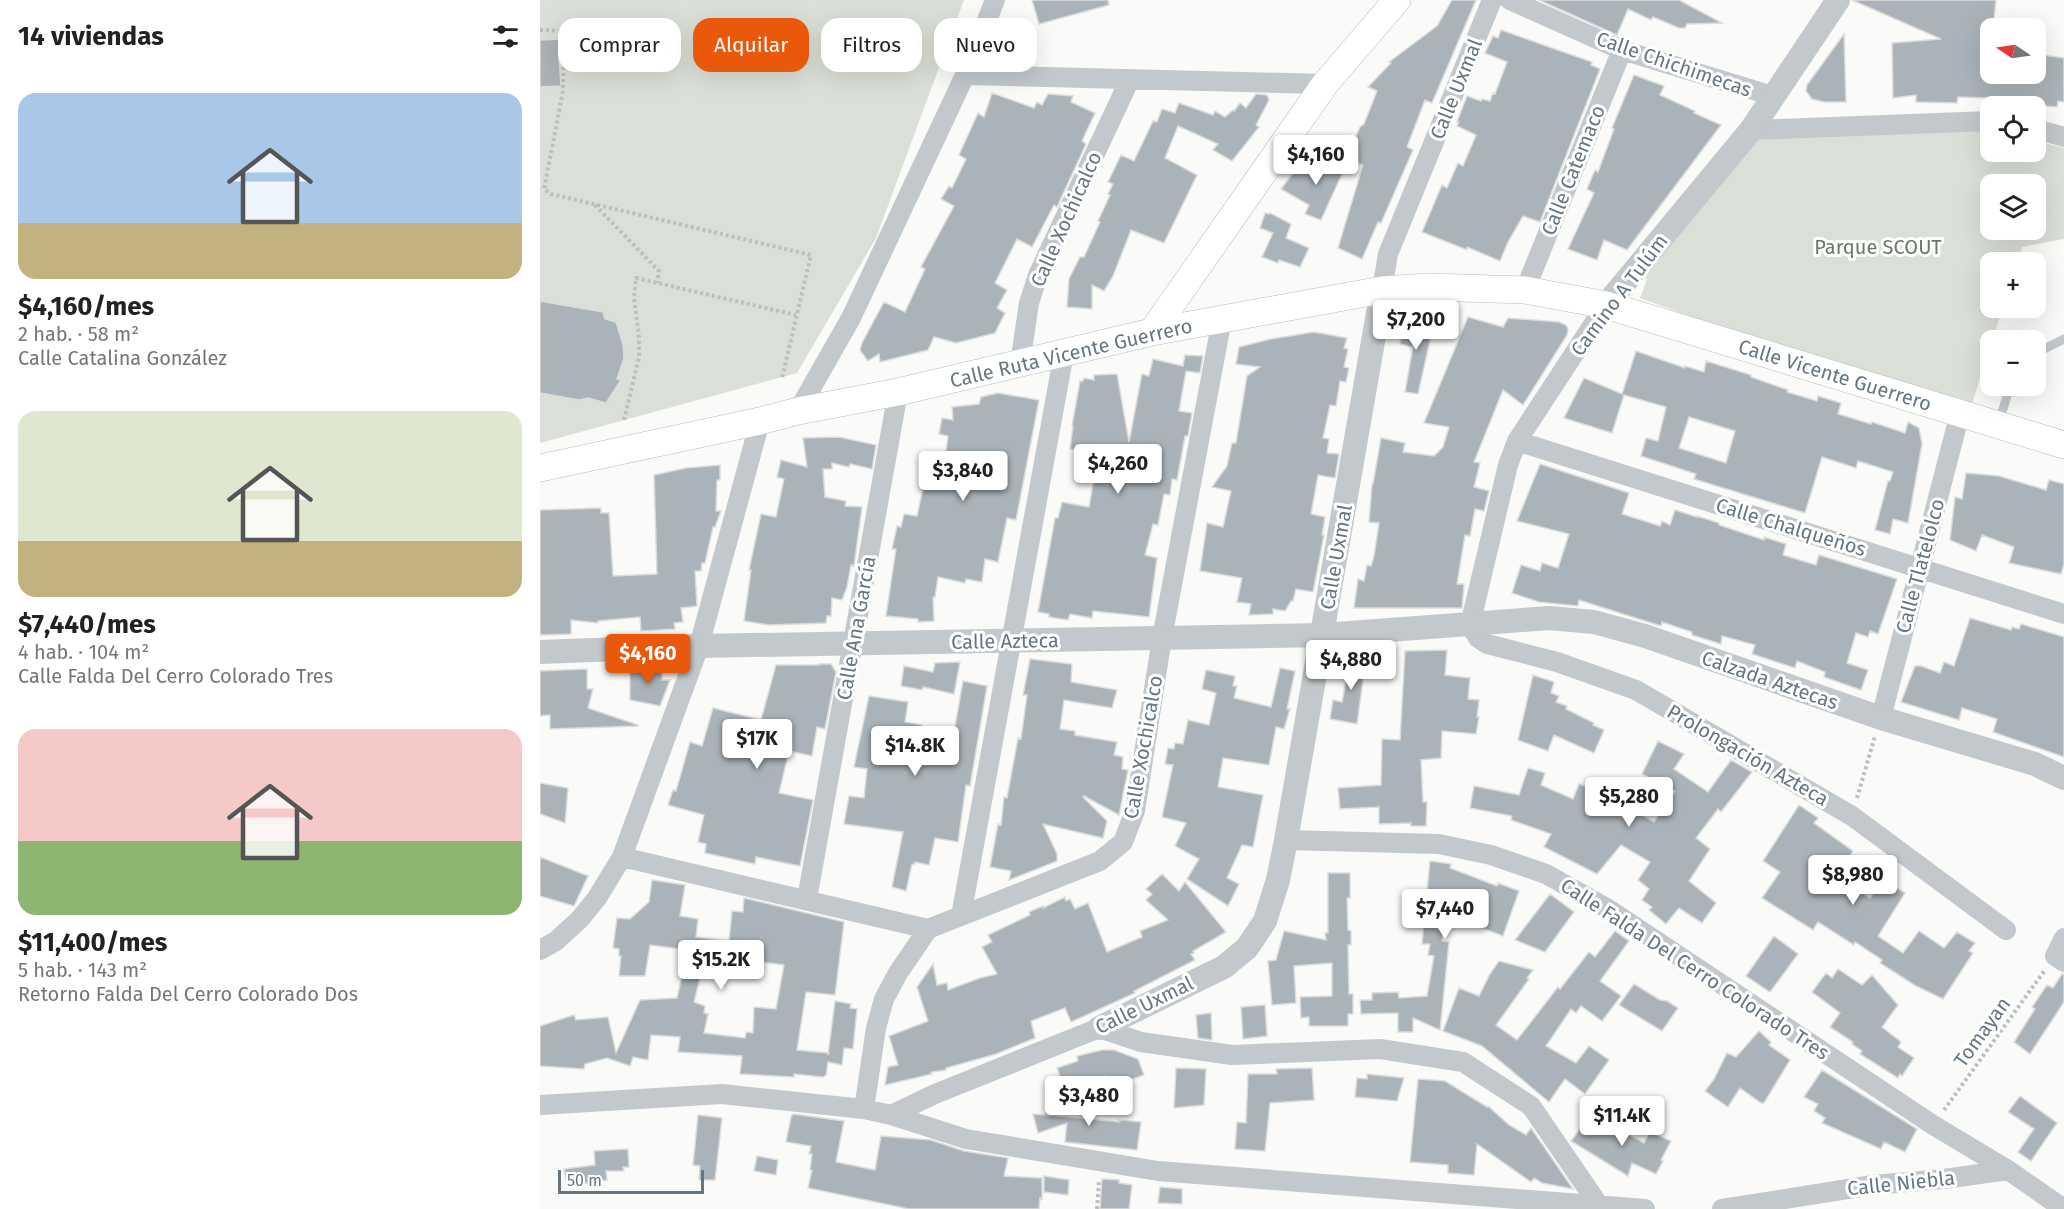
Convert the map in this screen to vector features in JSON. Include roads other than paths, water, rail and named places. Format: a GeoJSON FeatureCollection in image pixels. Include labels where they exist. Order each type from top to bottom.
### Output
{"type":"FeatureCollection","features":[{"type":"Feature","properties":{"kind":"main road"},"geometry":{"type":"LineString","coordinates":[[1152,332],[1325,84],[1397,0]]}},
{"type":"Feature","properties":{"kind":"main road","name":"Calle Ruta Vicente Guerrero"},"geometry":{"type":"LineString","coordinates":[[540,468],[798,411],[898,392],[1152,332],[1382,290],[1429,287],[1525,290],[1606,305]]}},
{"type":"Feature","properties":{"kind":"main road","name":"Calle Vicente Guerrero"},"geometry":{"type":"LineString","coordinates":[[1606,305],[2064,445]]}},
{"type":"Feature","properties":{"kind":"street"},"geometry":{"type":"LineString","coordinates":[[798,411],[851,318],[965,75],[995,0]]}},
{"type":"Feature","properties":{"kind":"street","name":"Calle Uxmal"},"geometry":{"type":"LineString","coordinates":[[891,1114],[1099,1028],[1224,967],[1247,948],[1265,921],[1278,880],[1286,840],[1388,254],[1492,0]]}},
{"type":"Feature","properties":{"kind":"street","name":"Calle Chichimecas"},"geometry":{"type":"LineString","coordinates":[[1510,0],[1622,50],[1773,96]]}},
{"type":"Feature","properties":{"kind":"street","name":"Camino A Tulúm"},"geometry":{"type":"LineString","coordinates":[[1470,625],[1508,465],[1517,441],[1529,420],[1606,305],[1751,130],[1838,0]]}},
{"type":"Feature","properties":{"kind":"street","name":"Calle Catemaco"},"geometry":{"type":"LineString","coordinates":[[1525,290],[1622,50]]}},
{"type":"Feature","properties":{"kind":"street"},"geometry":{"type":"LineString","coordinates":[[965,75],[1325,84]]}},
{"type":"Feature","properties":{"kind":"street","name":"Calle Xochicalco"},"geometry":{"type":"LineString","coordinates":[[1020,364],[1029,303],[1038,275],[1130,80]]}},
{"type":"Feature","properties":{"kind":"street","name":"Calle Chichimecas"},"geometry":{"type":"LineString","coordinates":[[1751,130],[1980,121]]}},
{"type":"Feature","properties":{"kind":"street"},"geometry":{"type":"LineString","coordinates":[[2046,132],[2064,137]]}},
{"type":"Feature","properties":{"kind":"street","name":"Calle Xochicalco"},"geometry":{"type":"LineString","coordinates":[[928,928],[1100,861],[1123,842],[1135,811],[1162,638],[1222,319]]}},
{"type":"Feature","properties":{"kind":"street"},"geometry":{"type":"LineString","coordinates":[[961,916],[1009,642],[1064,353]]}},
{"type":"Feature","properties":{"kind":"street","name":"Calle Ana García"},"geometry":{"type":"LineString","coordinates":[[807,899],[898,392]]}},
{"type":"Feature","properties":{"kind":"street","name":"Calle Tlatelolco"},"geometry":{"type":"LineString","coordinates":[[1881,718],[1960,413]]}},
{"type":"Feature","properties":{"kind":"street"},"geometry":{"type":"LineString","coordinates":[[540,950],[556,941],[580,919],[597,898],[622,857],[699,646],[760,421]]}},
{"type":"Feature","properties":{"kind":"street","name":"Calle Chalqueños"},"geometry":{"type":"LineString","coordinates":[[1517,441],[2064,614]]}},
{"type":"Feature","properties":{"kind":"street","name":"Calzada Aztecas"},"geometry":{"type":"LineString","coordinates":[[1470,625],[1549,618],[1594,622],[1645,636],[1881,718],[2035,764],[2064,778]]}},
{"type":"Feature","properties":{"kind":"street","name":"Calle Azteca"},"geometry":{"type":"LineString","coordinates":[[540,652],[699,646],[1323,635],[1470,625]]}},
{"type":"Feature","properties":{"kind":"street","name":"Prolongación Azteca"},"geometry":{"type":"LineString","coordinates":[[1470,625],[1478,638],[1487,644],[1557,662],[1636,690],[1852,816],[2006,930]]}},
{"type":"Feature","properties":{"kind":"street","name":"Calle Falda Del Cerro Colorado Tres"},"geometry":{"type":"LineString","coordinates":[[1286,840],[1439,844],[1491,855],[1546,874],[1620,917],[1933,1125],[2008,1170],[2064,1209]]}},
{"type":"Feature","properties":{"kind":"street"},"geometry":{"type":"LineString","coordinates":[[622,857],[928,928],[884,999],[876,1028],[864,1109]]}},
{"type":"Feature","properties":{"kind":"street"},"geometry":{"type":"LineString","coordinates":[[2060,959],[2064,938]]}},
{"type":"Feature","properties":{"kind":"street"},"geometry":{"type":"LineString","coordinates":[[1099,1028],[1141,1042],[1232,1055],[1380,1049],[1463,1062],[1531,1107],[1598,1204]]}},
{"type":"Feature","properties":{"kind":"street"},"geometry":{"type":"LineString","coordinates":[[540,1105],[722,1094],[864,1109],[891,1114],[966,1139],[1158,1171],[1645,1209]]}},
{"type":"Feature","properties":{"kind":"street","name":"Calle Niebla"},"geometry":{"type":"LineString","coordinates":[[1722,1209],[1873,1185],[1944,1179],[2008,1170]]}},
{"type":"Feature","properties":{"kind":"lane"},"geometry":{"type":"LineString","coordinates":[[2046,348],[2064,339]]}},
{"type":"Feature","properties":{"kind":"lane"},"geometry":{"type":"LineString","coordinates":[[1999,425],[2007,396]]}},
{"type":"Feature","properties":{"kind":"park label","name":"Parque SCOUT"},"geometry":{"type":"Point","coordinates":[1878,247]}}]}
